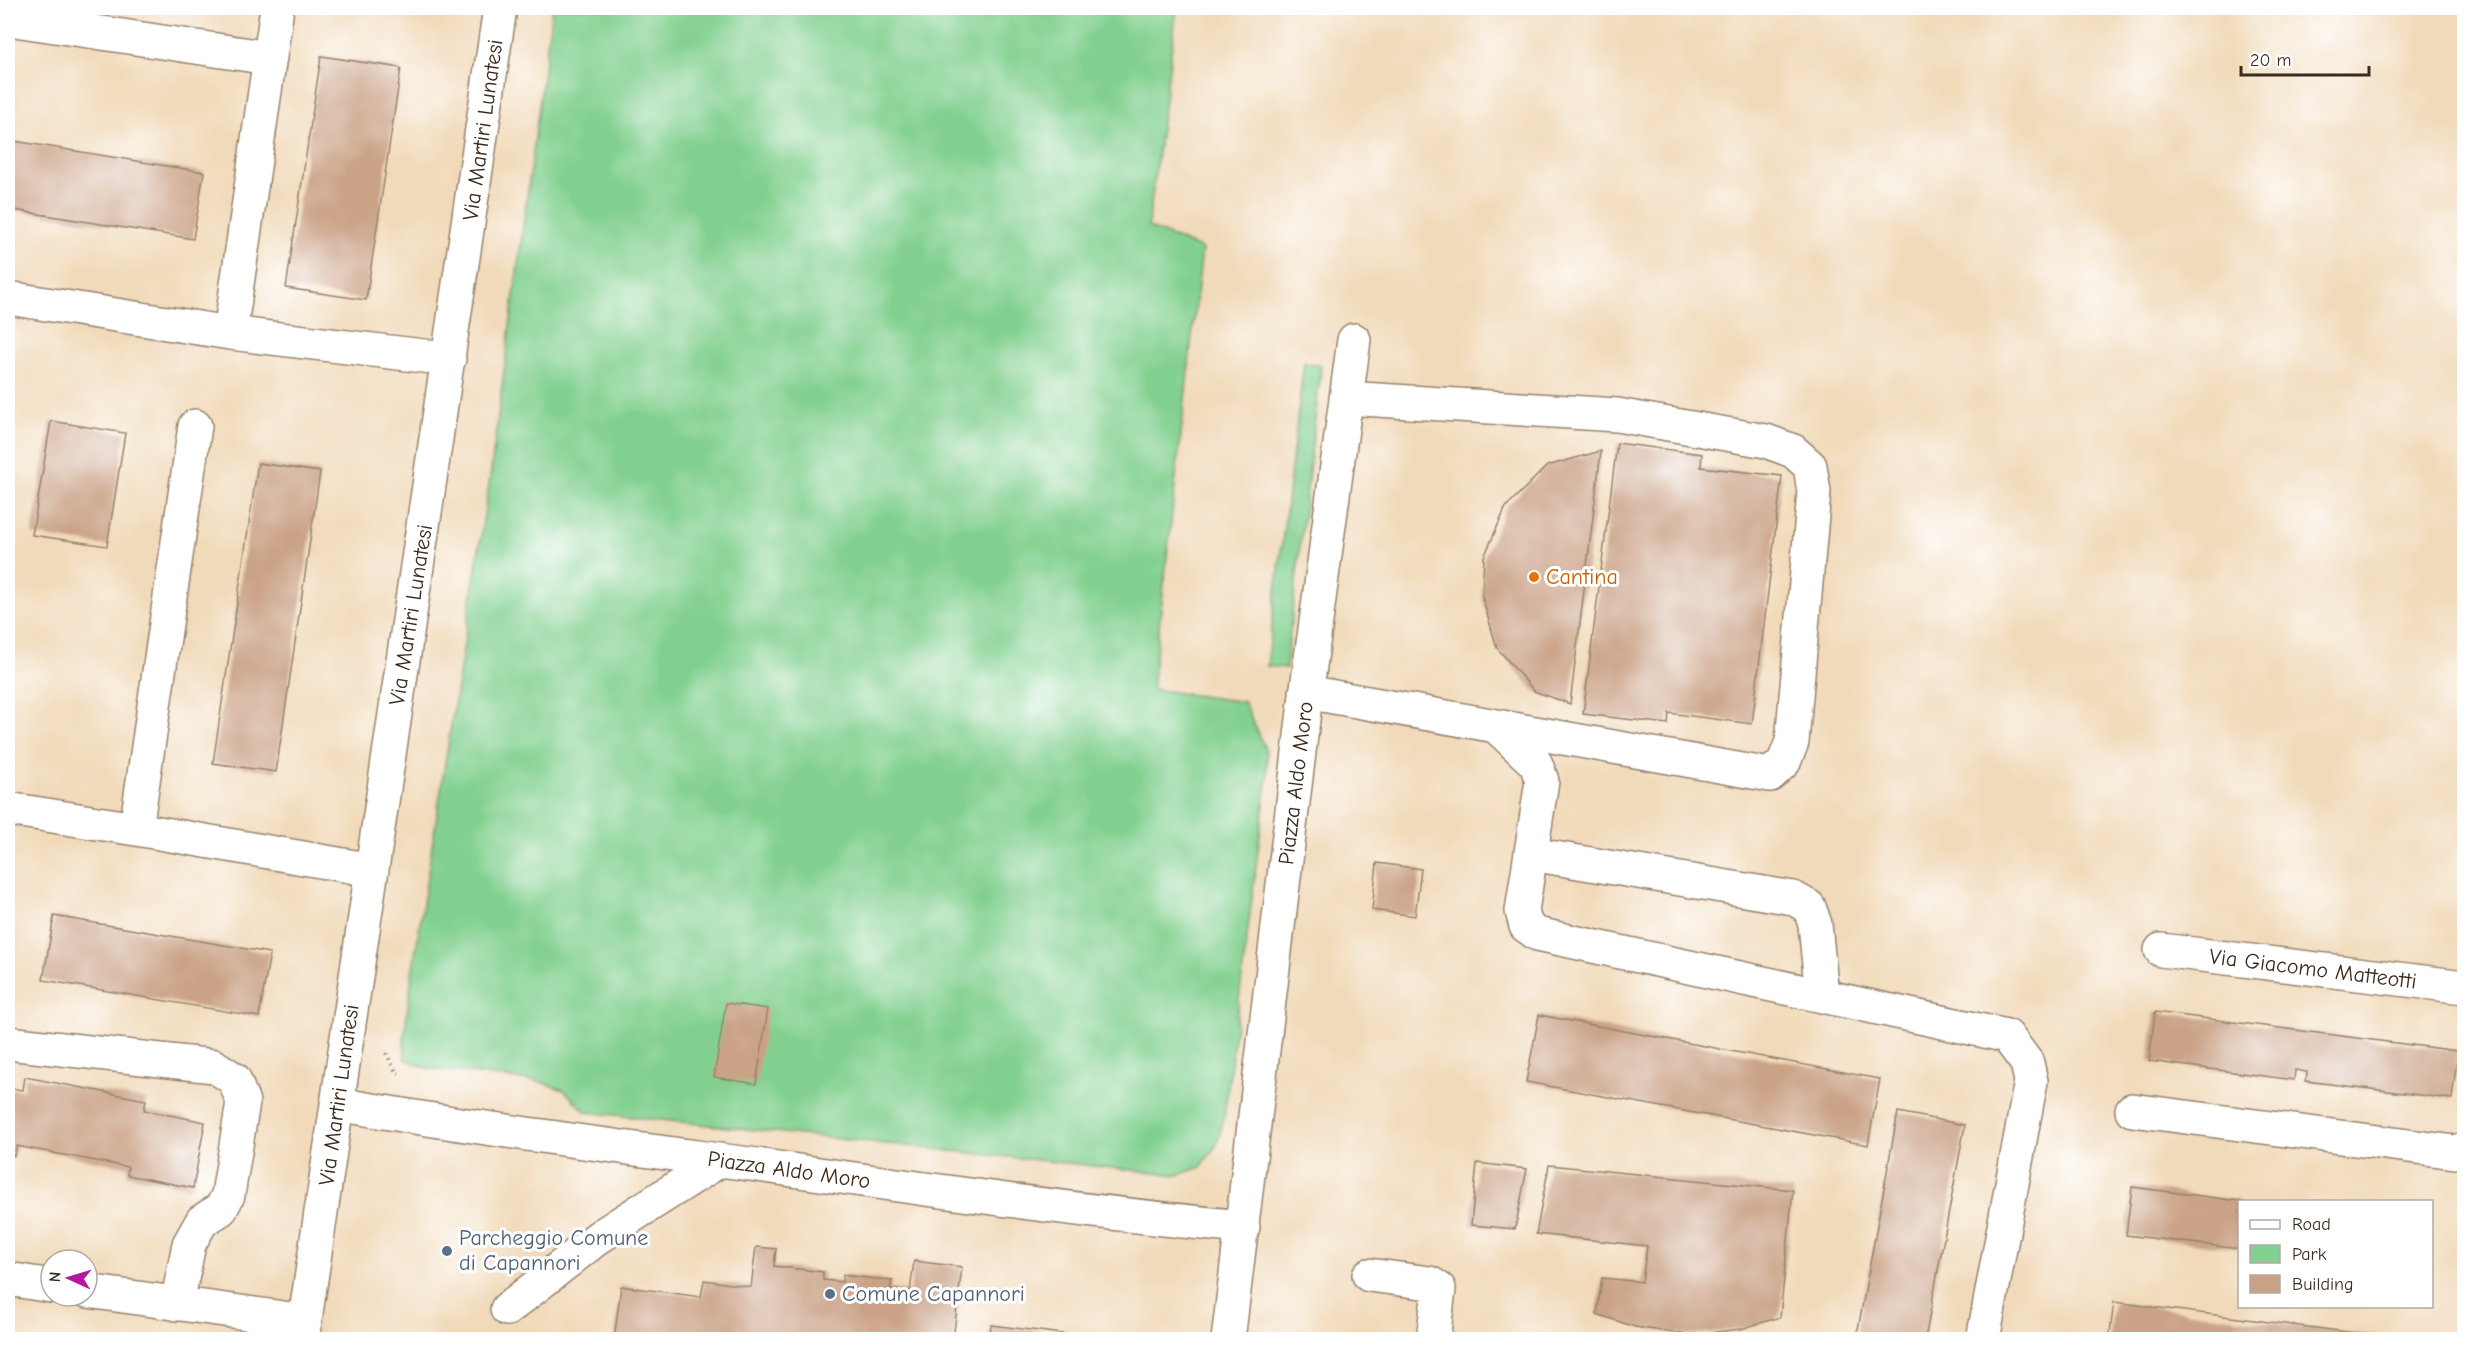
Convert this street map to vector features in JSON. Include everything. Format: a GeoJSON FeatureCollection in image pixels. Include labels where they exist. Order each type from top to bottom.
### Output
{"type":"FeatureCollection","features":[{"type":"Feature","properties":{"kind":"street"},"geometry":{"type":"LineString","coordinates":[[230,333],[278,8]]}},
{"type":"Feature","properties":{"kind":"street","name":"Via Martiri Lunatesi"},"geometry":{"type":"LineString","coordinates":[[99,1293],[177,1304],[304,1330],[500,8]]}},
{"type":"Feature","properties":{"kind":"street"},"geometry":{"type":"LineString","coordinates":[[8,19],[270,58]]}},
{"type":"Feature","properties":{"kind":"street"},"geometry":{"type":"LineString","coordinates":[[8,298],[230,333],[449,359]]}},
{"type":"Feature","properties":{"kind":"street","name":"Piazza Aldo Moro"},"geometry":{"type":"LineString","coordinates":[[1228,1340],[1306,692],[1354,340]]}},
{"type":"Feature","properties":{"kind":"street"},"geometry":{"type":"LineString","coordinates":[[1306,692],[1770,775],[1784,762],[1792,742],[1814,492],[1810,466],[1793,451],[1766,441],[1617,415],[1346,398]]}},
{"type":"Feature","properties":{"kind":"street"},"geometry":{"type":"LineString","coordinates":[[136,829],[195,426]]}},
{"type":"Feature","properties":{"kind":"street"},"geometry":{"type":"LineString","coordinates":[[1497,727],[1536,765],[1542,781],[1522,911],[1526,926],[1537,934],[2007,1036],[2027,1063],[2031,1081],[1983,1340]]}},
{"type":"Feature","properties":{"kind":"street"},"geometry":{"type":"LineString","coordinates":[[8,809],[372,870]]}},
{"type":"Feature","properties":{"kind":"street"},"geometry":{"type":"LineString","coordinates":[[1531,854],[1793,898],[1809,907],[1815,924],[1822,996]]}},
{"type":"Feature","properties":{"kind":"street","name":"Via Giacomo Matteotti"},"geometry":{"type":"LineString","coordinates":[[2161,950],[2464,987]]}},
{"type":"Feature","properties":{"kind":"street"},"geometry":{"type":"LineString","coordinates":[[8,1043],[214,1066],[234,1079],[243,1102],[228,1195],[221,1209],[202,1221],[189,1244],[177,1304]]}},
{"type":"Feature","properties":{"kind":"street","name":"Piazza Aldo Moro"},"geometry":{"type":"LineString","coordinates":[[337,1104],[421,1119],[720,1160],[1135,1216],[1242,1227]]}},
{"type":"Feature","properties":{"kind":"street"},"geometry":{"type":"LineString","coordinates":[[2132,1110],[2455,1152],[2464,1149]]}},
{"type":"Feature","properties":{"kind":"street"},"geometry":{"type":"LineString","coordinates":[[507,1309],[599,1238],[720,1160]]}},
{"type":"Feature","properties":{"kind":"street"},"geometry":{"type":"LineString","coordinates":[[1369,1275],[1430,1283],[1439,1289],[1433,1340]]}},
{"type":"Feature","properties":{"kind":"street"},"geometry":{"type":"LineString","coordinates":[[8,1279],[39,1284]]}},
{"type":"Feature","properties":{"kind":"path"},"geometry":{"type":"LineString","coordinates":[[385,1052],[396,1072],[404,1075]]}},
{"type":"Feature","properties":{"kind":"green space"},"geometry":{"type":"Polygon","coordinates":[[[552,8],[1177,8],[1148,227],[1202,249],[1152,689],[1244,702],[1267,753],[1267,780],[1224,1118],[1217,1144],[1201,1167],[1178,1175],[586,1112],[564,1090],[541,1082],[427,1068],[405,1059],[404,1037],[412,974],[490,478],[552,8]]]}},
{"type":"Feature","properties":{"kind":"green space"},"geometry":{"type":"Polygon","coordinates":[[[1304,363],[1321,366],[1286,668],[1267,666],[1304,363]]]}},
{"type":"Feature","properties":{"kind":"building"},"geometry":{"type":"Polygon","coordinates":[[[321,56],[401,68],[366,300],[286,288],[321,56]]]}},
{"type":"Feature","properties":{"kind":"building"},"geometry":{"type":"Polygon","coordinates":[[[8,140],[204,172],[193,239],[8,209],[8,140]]]}},
{"type":"Feature","properties":{"kind":"building"},"geometry":{"type":"Polygon","coordinates":[[[51,421],[125,433],[107,546],[32,535],[51,421]]]}},
{"type":"Feature","properties":{"kind":"building"},"geometry":{"type":"Polygon","coordinates":[[[1617,443],[1702,454],[1701,467],[1782,476],[1752,724],[1669,713],[1668,724],[1583,714],[1617,443]]]}},
{"type":"Feature","properties":{"kind":"building","name":"Cantina"},"geometry":{"type":"Polygon","coordinates":[[[1601,451],[1570,704],[1534,691],[1497,648],[1482,597],[1484,557],[1506,507],[1547,466],[1601,451]]]}},
{"type":"Feature","properties":{"kind":"building"},"geometry":{"type":"Polygon","coordinates":[[[258,463],[320,472],[276,772],[213,763],[258,463]]]}},
{"type":"Feature","properties":{"kind":"building"},"geometry":{"type":"Polygon","coordinates":[[[1377,863],[1421,869],[1415,916],[1372,910],[1377,863]]]}},
{"type":"Feature","properties":{"kind":"building"},"geometry":{"type":"Polygon","coordinates":[[[54,916],[270,953],[259,1017],[43,980],[54,916]]]}},
{"type":"Feature","properties":{"kind":"building"},"geometry":{"type":"Polygon","coordinates":[[[726,1003],[768,1009],[756,1084],[714,1077],[726,1003]]]}},
{"type":"Feature","properties":{"kind":"building"},"geometry":{"type":"Polygon","coordinates":[[[2155,1012],[2458,1051],[2452,1099],[2306,1081],[2307,1072],[2295,1070],[2294,1080],[2149,1061],[2155,1012]]]}},
{"type":"Feature","properties":{"kind":"building"},"geometry":{"type":"Polygon","coordinates":[[[1539,1015],[1880,1079],[1868,1145],[1526,1082],[1539,1015]]]}},
{"type":"Feature","properties":{"kind":"building"},"geometry":{"type":"Polygon","coordinates":[[[25,1077],[146,1100],[144,1110],[205,1122],[193,1188],[127,1175],[128,1167],[17,1146],[14,1156],[8,1155],[8,1088],[23,1090],[25,1077]]]}},
{"type":"Feature","properties":{"kind":"building"},"geometry":{"type":"Polygon","coordinates":[[[1898,1112],[1965,1125],[1925,1340],[1856,1340],[1898,1112]]]}},
{"type":"Feature","properties":{"kind":"building"},"geometry":{"type":"Polygon","coordinates":[[[1477,1163],[1527,1169],[1515,1229],[1471,1225],[1477,1163]]]}},
{"type":"Feature","properties":{"kind":"building"},"geometry":{"type":"Polygon","coordinates":[[[1549,1165],[1793,1190],[1780,1317],[1741,1329],[1689,1335],[1635,1327],[1597,1314],[1602,1278],[1642,1282],[1647,1246],[1536,1234],[1549,1165]]]}},
{"type":"Feature","properties":{"kind":"building"},"geometry":{"type":"Polygon","coordinates":[[[2132,1187],[2238,1201],[2238,1249],[2126,1235],[2132,1187]]]}},
{"type":"Feature","properties":{"kind":"building","name":"Comune Capannori"},"geometry":{"type":"Polygon","coordinates":[[[756,1247],[776,1249],[774,1266],[823,1272],[823,1280],[842,1282],[843,1275],[892,1281],[890,1289],[910,1292],[914,1261],[962,1267],[953,1340],[614,1340],[621,1286],[701,1297],[704,1280],[751,1287],[756,1247]]]}},
{"type":"Feature","properties":{"kind":"building"},"geometry":{"type":"Polygon","coordinates":[[[2114,1302],[2393,1338],[2393,1340],[2109,1340],[2114,1302]]]}},
{"type":"Feature","properties":{"kind":"building","name":"Comune Capannori"},"geometry":{"type":"Polygon","coordinates":[[[991,1325],[1070,1335],[1070,1340],[989,1340],[991,1325]]]}},
{"type":"Feature","properties":{"kind":"place","name":"Cantina"},"geometry":{"type":"Point","coordinates":[1534,577]}},
{"type":"Feature","properties":{"kind":"place","name":"Parcheggio Comune di Capannori"},"geometry":{"type":"Point","coordinates":[447,1251]}},
{"type":"Feature","properties":{"kind":"place","name":"Comune Capannori"},"geometry":{"type":"Point","coordinates":[830,1294]}}]}
